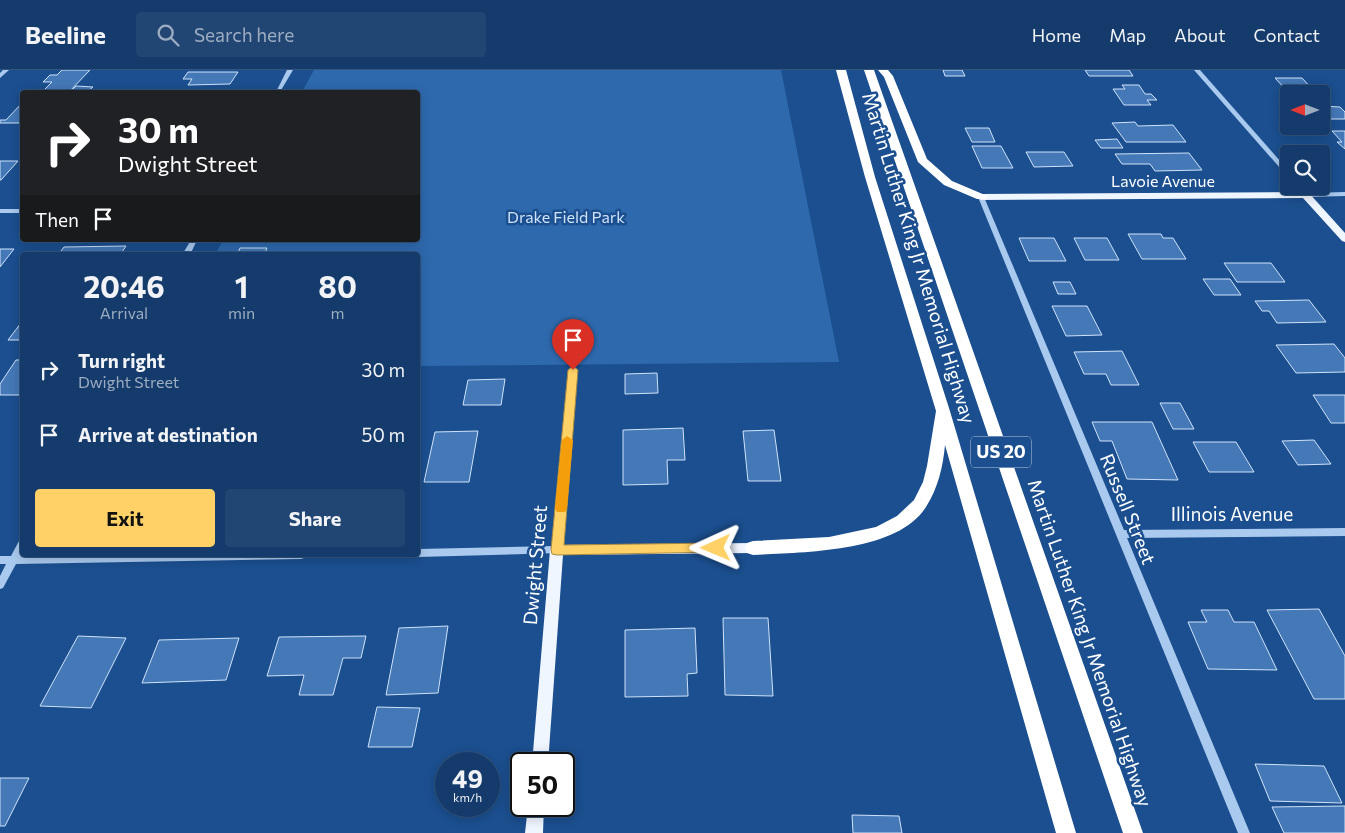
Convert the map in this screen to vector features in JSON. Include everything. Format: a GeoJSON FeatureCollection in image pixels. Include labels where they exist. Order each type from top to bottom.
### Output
{"type":"FeatureCollection","features":[{"type":"Feature","properties":{"kind":"highway","name":"Martin Luther King Jr Memorial Highway"},"geometry":{"type":"LineString","coordinates":[[841,70],[870,177],[942,408],[1066,833]]}},
{"type":"Feature","properties":{"kind":"highway","name":"Martin Luther King Jr Memorial Highway"},"geometry":{"type":"LineString","coordinates":[[870,70],[1133,833]]}},
{"type":"Feature","properties":{"kind":"highway"},"geometry":{"type":"LineString","coordinates":[[883,70],[888,76],[922,160],[948,183],[981,197]]}},
{"type":"Feature","properties":{"kind":"highway"},"geometry":{"type":"LineString","coordinates":[[753,548],[851,540],[888,530],[906,520],[924,498],[932,482],[942,408]]}},
{"type":"Feature","properties":{"kind":"main road","name":"Lavoie Avenue"},"geometry":{"type":"LineString","coordinates":[[981,197],[1306,195]]}},
{"type":"Feature","properties":{"kind":"main road"},"geometry":{"type":"LineString","coordinates":[[1306,195],[1345,239]]}},
{"type":"Feature","properties":{"kind":"main road"},"geometry":{"type":"LineString","coordinates":[[557,550],[753,548]]}},
{"type":"Feature","properties":{"kind":"main road","name":"Dwight Street"},"geometry":{"type":"LineString","coordinates":[[541,752],[557,550]]}},
{"type":"Feature","properties":{"kind":"main road"},"geometry":{"type":"LineString","coordinates":[[534,833],[535,817]]}},
{"type":"Feature","properties":{"kind":"street"},"geometry":{"type":"LineString","coordinates":[[0,76],[6,70]]}},
{"type":"Feature","properties":{"kind":"street"},"geometry":{"type":"LineString","coordinates":[[279,90],[290,70]]}},
{"type":"Feature","properties":{"kind":"street"},"geometry":{"type":"LineString","coordinates":[[1197,70],[1280,165]]}},
{"type":"Feature","properties":{"kind":"street","name":"Lavoie Avenue"},"geometry":{"type":"LineString","coordinates":[[1330,194],[1345,194]]}},
{"type":"Feature","properties":{"kind":"street","name":"Russell Street"},"geometry":{"type":"LineString","coordinates":[[981,197],[1244,833]]}},
{"type":"Feature","properties":{"kind":"street"},"geometry":{"type":"LineString","coordinates":[[0,211],[20,211]]}},
{"type":"Feature","properties":{"kind":"street","name":"Dwight Street"},"geometry":{"type":"LineString","coordinates":[[557,550],[573,370]]}},
{"type":"Feature","properties":{"kind":"street","name":"Illinois Avenue"},"geometry":{"type":"LineString","coordinates":[[1120,534],[1345,532]]}},
{"type":"Feature","properties":{"kind":"street"},"geometry":{"type":"LineString","coordinates":[[0,585],[20,548]]}},
{"type":"Feature","properties":{"kind":"street"},"geometry":{"type":"LineString","coordinates":[[420,553],[557,550]]}},
{"type":"Feature","properties":{"kind":"street"},"geometry":{"type":"LineString","coordinates":[[0,560],[186,557]]}},
{"type":"Feature","properties":{"kind":"green space","name":"Drake Field Park"},"geometry":{"type":"Polygon","coordinates":[[[314,70],[781,70],[839,362],[420,366],[420,252],[217,252],[222,242],[420,242],[420,90],[303,90],[314,70]]]}},
{"type":"Feature","properties":{"kind":"building"},"geometry":{"type":"Polygon","coordinates":[[[62,70],[90,70],[71,90],[44,90],[52,82],[43,82],[50,75],[57,75],[62,70]]]}},
{"type":"Feature","properties":{"kind":"building"},"geometry":{"type":"Polygon","coordinates":[[[943,70],[962,70],[965,76],[945,76],[943,70]]]}},
{"type":"Feature","properties":{"kind":"building"},"geometry":{"type":"Polygon","coordinates":[[[1085,70],[1129,70],[1133,76],[1089,76],[1085,70]]]}},
{"type":"Feature","properties":{"kind":"building"},"geometry":{"type":"Polygon","coordinates":[[[188,72],[238,72],[230,84],[188,85],[192,79],[183,79],[188,72]]]}},
{"type":"Feature","properties":{"kind":"building"},"geometry":{"type":"Polygon","coordinates":[[[1275,78],[1302,78],[1308,85],[1282,85],[1275,78]]]}},
{"type":"Feature","properties":{"kind":"building"},"geometry":{"type":"Polygon","coordinates":[[[1122,85],[1139,85],[1145,94],[1151,94],[1157,100],[1147,100],[1151,105],[1124,105],[1113,89],[1125,89],[1122,85]]]}},
{"type":"Feature","properties":{"kind":"building"},"geometry":{"type":"Polygon","coordinates":[[[76,86],[93,87],[89,90],[72,90],[76,86]]]}},
{"type":"Feature","properties":{"kind":"building"},"geometry":{"type":"Polygon","coordinates":[[[20,105],[20,123],[0,123],[0,120],[6,120],[20,105]]]}},
{"type":"Feature","properties":{"kind":"building"},"geometry":{"type":"Polygon","coordinates":[[[1330,106],[1340,107],[1345,112],[1345,119],[1330,119],[1330,106]]]}},
{"type":"Feature","properties":{"kind":"building"},"geometry":{"type":"Polygon","coordinates":[[[1135,122],[1138,126],[1173,125],[1186,142],[1126,142],[1112,123],[1135,122]]]}},
{"type":"Feature","properties":{"kind":"building"},"geometry":{"type":"Polygon","coordinates":[[[965,128],[989,128],[995,142],[972,142],[965,128]]]}},
{"type":"Feature","properties":{"kind":"building"},"geometry":{"type":"Polygon","coordinates":[[[1332,131],[1345,131],[1345,149],[1337,142],[1342,142],[1332,131]]]}},
{"type":"Feature","properties":{"kind":"building"},"geometry":{"type":"Polygon","coordinates":[[[1117,139],[1123,148],[1101,148],[1095,140],[1117,139]]]}},
{"type":"Feature","properties":{"kind":"building"},"geometry":{"type":"Polygon","coordinates":[[[972,146],[1001,146],[1013,168],[982,168],[972,146]]]}},
{"type":"Feature","properties":{"kind":"building"},"geometry":{"type":"Polygon","coordinates":[[[1026,152],[1064,152],[1073,166],[1034,167],[1026,152]]]}},
{"type":"Feature","properties":{"kind":"building"},"geometry":{"type":"Polygon","coordinates":[[[1189,153],[1202,170],[1155,171],[1150,164],[1122,164],[1115,154],[1189,153]]]}},
{"type":"Feature","properties":{"kind":"building"},"geometry":{"type":"Polygon","coordinates":[[[0,161],[18,161],[1,180],[0,180],[0,161]]]}},
{"type":"Feature","properties":{"kind":"building"},"geometry":{"type":"Polygon","coordinates":[[[1128,234],[1161,234],[1163,238],[1173,238],[1186,259],[1142,259],[1128,234]]]}},
{"type":"Feature","properties":{"kind":"building"},"geometry":{"type":"Polygon","coordinates":[[[1019,238],[1054,238],[1066,261],[1029,261],[1019,238]]]}},
{"type":"Feature","properties":{"kind":"building"},"geometry":{"type":"Polygon","coordinates":[[[1074,238],[1107,238],[1119,260],[1085,260],[1074,238]]]}},
{"type":"Feature","properties":{"kind":"building"},"geometry":{"type":"Polygon","coordinates":[[[126,246],[122,252],[60,252],[64,247],[126,246]]]}},
{"type":"Feature","properties":{"kind":"building"},"geometry":{"type":"Polygon","coordinates":[[[240,248],[267,248],[265,252],[238,252],[240,248]]]}},
{"type":"Feature","properties":{"kind":"building"},"geometry":{"type":"Polygon","coordinates":[[[0,249],[14,249],[0,267],[0,249]]]}},
{"type":"Feature","properties":{"kind":"building"},"geometry":{"type":"Polygon","coordinates":[[[1224,263],[1271,263],[1285,282],[1237,282],[1224,263]]]}},
{"type":"Feature","properties":{"kind":"building"},"geometry":{"type":"Polygon","coordinates":[[[1203,279],[1230,279],[1241,295],[1214,295],[1203,279]]]}},
{"type":"Feature","properties":{"kind":"building"},"geometry":{"type":"Polygon","coordinates":[[[1053,282],[1070,282],[1076,294],[1058,294],[1053,282]]]}},
{"type":"Feature","properties":{"kind":"building"},"geometry":{"type":"Polygon","coordinates":[[[1309,300],[1326,322],[1277,323],[1269,311],[1262,311],[1255,301],[1309,300]]]}},
{"type":"Feature","properties":{"kind":"building"},"geometry":{"type":"Polygon","coordinates":[[[1052,306],[1087,306],[1102,335],[1066,336],[1052,306]]]}},
{"type":"Feature","properties":{"kind":"building"},"geometry":{"type":"Polygon","coordinates":[[[20,324],[20,340],[8,340],[20,324]]]}},
{"type":"Feature","properties":{"kind":"building"},"geometry":{"type":"Polygon","coordinates":[[[1334,344],[1345,358],[1345,372],[1296,373],[1276,345],[1334,344]]]}},
{"type":"Feature","properties":{"kind":"building"},"geometry":{"type":"Polygon","coordinates":[[[1122,351],[1139,385],[1111,385],[1106,374],[1084,374],[1074,352],[1122,351]]]}},
{"type":"Feature","properties":{"kind":"building"},"geometry":{"type":"Polygon","coordinates":[[[16,360],[20,360],[20,395],[0,395],[0,384],[16,360]]]}},
{"type":"Feature","properties":{"kind":"building"},"geometry":{"type":"Polygon","coordinates":[[[657,373],[658,393],[625,394],[625,374],[657,373]]]}},
{"type":"Feature","properties":{"kind":"building"},"geometry":{"type":"Polygon","coordinates":[[[505,379],[501,405],[463,405],[468,380],[505,379]]]}},
{"type":"Feature","properties":{"kind":"building"},"geometry":{"type":"Polygon","coordinates":[[[1313,395],[1345,395],[1345,423],[1331,423],[1313,395]]]}},
{"type":"Feature","properties":{"kind":"building"},"geometry":{"type":"Polygon","coordinates":[[[1160,403],[1180,403],[1194,429],[1173,429],[1160,403]]]}},
{"type":"Feature","properties":{"kind":"building"},"geometry":{"type":"Polygon","coordinates":[[[1092,422],[1152,422],[1178,480],[1127,479],[1112,441],[1100,441],[1092,422]]]}},
{"type":"Feature","properties":{"kind":"building"},"geometry":{"type":"Polygon","coordinates":[[[683,428],[685,460],[667,460],[668,484],[623,485],[623,430],[683,428]]]}},
{"type":"Feature","properties":{"kind":"building"},"geometry":{"type":"Polygon","coordinates":[[[774,430],[781,481],[748,481],[743,431],[774,430]]]}},
{"type":"Feature","properties":{"kind":"building"},"geometry":{"type":"Polygon","coordinates":[[[478,431],[469,482],[424,482],[435,432],[478,431]]]}},
{"type":"Feature","properties":{"kind":"building"},"geometry":{"type":"Polygon","coordinates":[[[1314,440],[1331,464],[1298,465],[1282,441],[1314,440]]]}},
{"type":"Feature","properties":{"kind":"building"},"geometry":{"type":"Polygon","coordinates":[[[1193,442],[1236,442],[1254,472],[1209,472],[1193,442]]]}},
{"type":"Feature","properties":{"kind":"building"},"geometry":{"type":"Polygon","coordinates":[[[1319,609],[1345,656],[1345,699],[1314,699],[1267,610],[1319,609]]]}},
{"type":"Feature","properties":{"kind":"building"},"geometry":{"type":"Polygon","coordinates":[[[1201,610],[1228,610],[1234,622],[1254,622],[1277,670],[1208,669],[1188,622],[1207,622],[1201,610]]]}},
{"type":"Feature","properties":{"kind":"building"},"geometry":{"type":"Polygon","coordinates":[[[723,618],[768,618],[773,696],[725,695],[723,618]]]}},
{"type":"Feature","properties":{"kind":"building"},"geometry":{"type":"Polygon","coordinates":[[[448,626],[438,693],[386,695],[399,628],[448,626]]]}},
{"type":"Feature","properties":{"kind":"building"},"geometry":{"type":"Polygon","coordinates":[[[695,628],[697,673],[687,674],[688,696],[625,697],[625,630],[695,628]]]}},
{"type":"Feature","properties":{"kind":"building"},"geometry":{"type":"Polygon","coordinates":[[[78,636],[126,638],[91,708],[40,706],[78,636]]]}},
{"type":"Feature","properties":{"kind":"building"},"geometry":{"type":"Polygon","coordinates":[[[366,636],[361,658],[343,658],[333,695],[299,695],[304,675],[267,676],[279,637],[366,636]]]}},
{"type":"Feature","properties":{"kind":"building"},"geometry":{"type":"Polygon","coordinates":[[[239,638],[226,680],[142,683],[159,640],[239,638]]]}},
{"type":"Feature","properties":{"kind":"building"},"geometry":{"type":"Polygon","coordinates":[[[377,707],[420,708],[412,747],[368,747],[377,707]]]}},
{"type":"Feature","properties":{"kind":"building"},"geometry":{"type":"Polygon","coordinates":[[[1255,764],[1324,766],[1342,803],[1270,801],[1255,764]]]}},
{"type":"Feature","properties":{"kind":"building"},"geometry":{"type":"Polygon","coordinates":[[[0,778],[29,778],[5,826],[0,826],[0,778]]]}},
{"type":"Feature","properties":{"kind":"building"},"geometry":{"type":"Polygon","coordinates":[[[1345,806],[1345,833],[1284,833],[1272,807],[1345,806]]]}},
{"type":"Feature","properties":{"kind":"building"},"geometry":{"type":"Polygon","coordinates":[[[852,815],[899,816],[902,833],[853,833],[852,815]]]}},
{"type":"Feature","properties":{"kind":"slow traffic"},"geometry":{"type":"LineString","coordinates":[[561,508],[567,440]]}},
{"type":"Feature","properties":{"kind":"route"},"geometry":{"type":"LineString","coordinates":[[573,370],[557,550],[716,548]]}}]}
